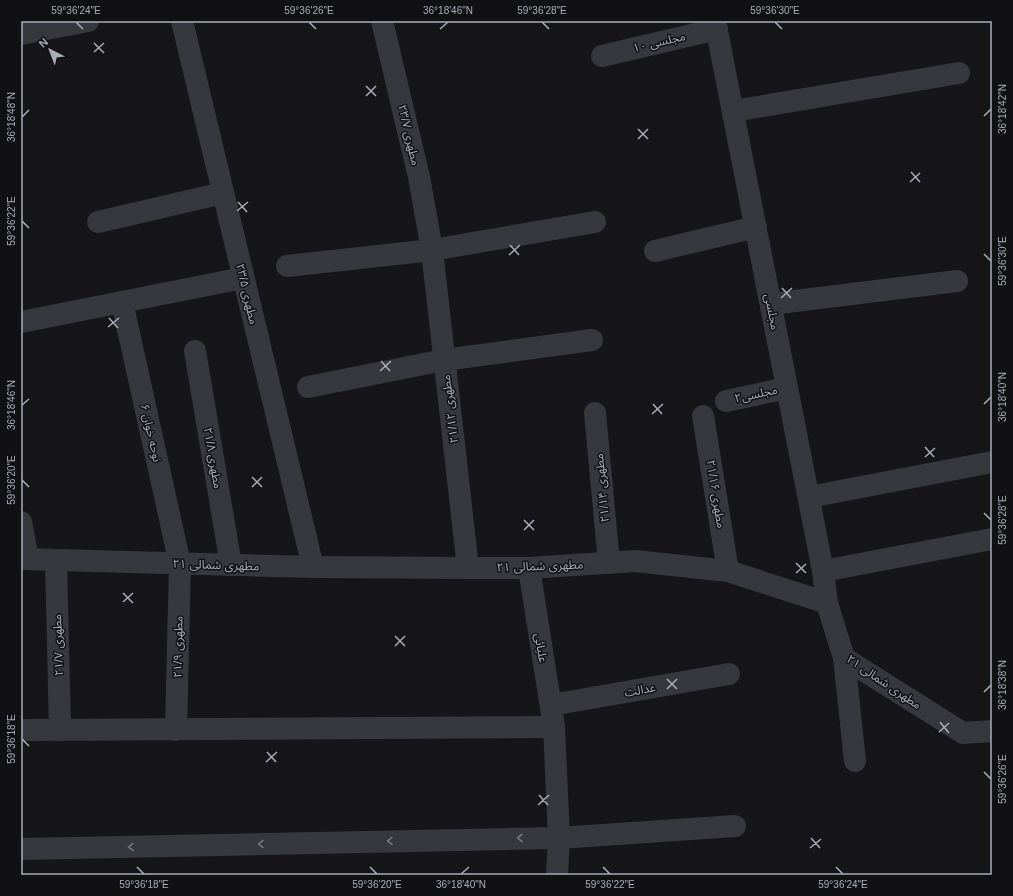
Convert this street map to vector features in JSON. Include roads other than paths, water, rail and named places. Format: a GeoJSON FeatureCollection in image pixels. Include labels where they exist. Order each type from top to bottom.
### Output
{"type":"FeatureCollection","features":[{"type":"Feature","properties":{"kind":"street"},"geometry":{"type":"LineString","coordinates":[[21,34],[88,21]]}},
{"type":"Feature","properties":{"kind":"street","name":"مطهری ۲۳/۵"},"geometry":{"type":"LineString","coordinates":[[182,21],[313,567]]}},
{"type":"Feature","properties":{"kind":"street","name":"مطهری ۲۳/۷"},"geometry":{"type":"LineString","coordinates":[[382,21],[419,177],[432,250]]}},
{"type":"Feature","properties":{"kind":"street","name":"مجلسی ۱۰"},"geometry":{"type":"LineString","coordinates":[[602,56],[716,25]]}},
{"type":"Feature","properties":{"kind":"street","name":"مجلسی"},"geometry":{"type":"LineString","coordinates":[[716,25],[823,571],[826,603]]}},
{"type":"Feature","properties":{"kind":"street"},"geometry":{"type":"LineString","coordinates":[[733,111],[959,73]]}},
{"type":"Feature","properties":{"kind":"street"},"geometry":{"type":"LineString","coordinates":[[98,222],[223,193]]}},
{"type":"Feature","properties":{"kind":"street"},"geometry":{"type":"LineString","coordinates":[[287,266],[432,250],[595,222]]}},
{"type":"Feature","properties":{"kind":"street"},"geometry":{"type":"LineString","coordinates":[[655,251],[756,227]]}},
{"type":"Feature","properties":{"kind":"street","name":"مطهری ۲۱/۱۲"},"geometry":{"type":"LineString","coordinates":[[432,250],[468,568]]}},
{"type":"Feature","properties":{"kind":"street"},"geometry":{"type":"LineString","coordinates":[[21,322],[244,278]]}},
{"type":"Feature","properties":{"kind":"street"},"geometry":{"type":"LineString","coordinates":[[771,304],[957,281]]}},
{"type":"Feature","properties":{"kind":"street","name":"نوحه خوان ۶"},"geometry":{"type":"LineString","coordinates":[[122,302],[180,564]]}},
{"type":"Feature","properties":{"kind":"street"},"geometry":{"type":"LineString","coordinates":[[308,387],[444,360],[592,340]]}},
{"type":"Feature","properties":{"kind":"street","name":"مطهری ۲۱/۸"},"geometry":{"type":"LineString","coordinates":[[195,351],[231,565]]}},
{"type":"Feature","properties":{"kind":"street","name":"مجلسی۲"},"geometry":{"type":"LineString","coordinates":[[726,401],[787,388]]}},
{"type":"Feature","properties":{"kind":"street","name":"مطهری ۲۱/۱۴"},"geometry":{"type":"LineString","coordinates":[[595,413],[609,563]]}},
{"type":"Feature","properties":{"kind":"street","name":"مطهری ۲۱/۱۶"},"geometry":{"type":"LineString","coordinates":[[703,416],[728,572]]}},
{"type":"Feature","properties":{"kind":"street"},"geometry":{"type":"LineString","coordinates":[[808,497],[992,462]]}},
{"type":"Feature","properties":{"kind":"street"},"geometry":{"type":"LineString","coordinates":[[21,522],[25,559]]}},
{"type":"Feature","properties":{"kind":"street"},"geometry":{"type":"LineString","coordinates":[[823,571],[992,539]]}},
{"type":"Feature","properties":{"kind":"street","name":"مطهری شمالی ۲۱"},"geometry":{"type":"LineString","coordinates":[[25,559],[313,567],[468,568],[529,568],[635,561],[728,572],[826,603],[844,658],[963,733],[992,731]]}},
{"type":"Feature","properties":{"kind":"street","name":"مطهری ۲۱/۷"},"geometry":{"type":"LineString","coordinates":[[56,560],[60,730]]}},
{"type":"Feature","properties":{"kind":"street","name":"مطهری ۲۱/۹"},"geometry":{"type":"LineString","coordinates":[[176,730],[180,564]]}},
{"type":"Feature","properties":{"kind":"street","name":"علیائی"},"geometry":{"type":"LineString","coordinates":[[529,568],[554,727],[559,838],[557,875]]}},
{"type":"Feature","properties":{"kind":"street"},"geometry":{"type":"LineString","coordinates":[[844,658],[854,761]]}},
{"type":"Feature","properties":{"kind":"street","name":"عدالت"},"geometry":{"type":"LineString","coordinates":[[551,705],[729,674]]}},
{"type":"Feature","properties":{"kind":"street"},"geometry":{"type":"LineString","coordinates":[[21,730],[554,727]]}},
{"type":"Feature","properties":{"kind":"street"},"geometry":{"type":"LineString","coordinates":[[21,849],[559,838],[735,826]]}}]}
